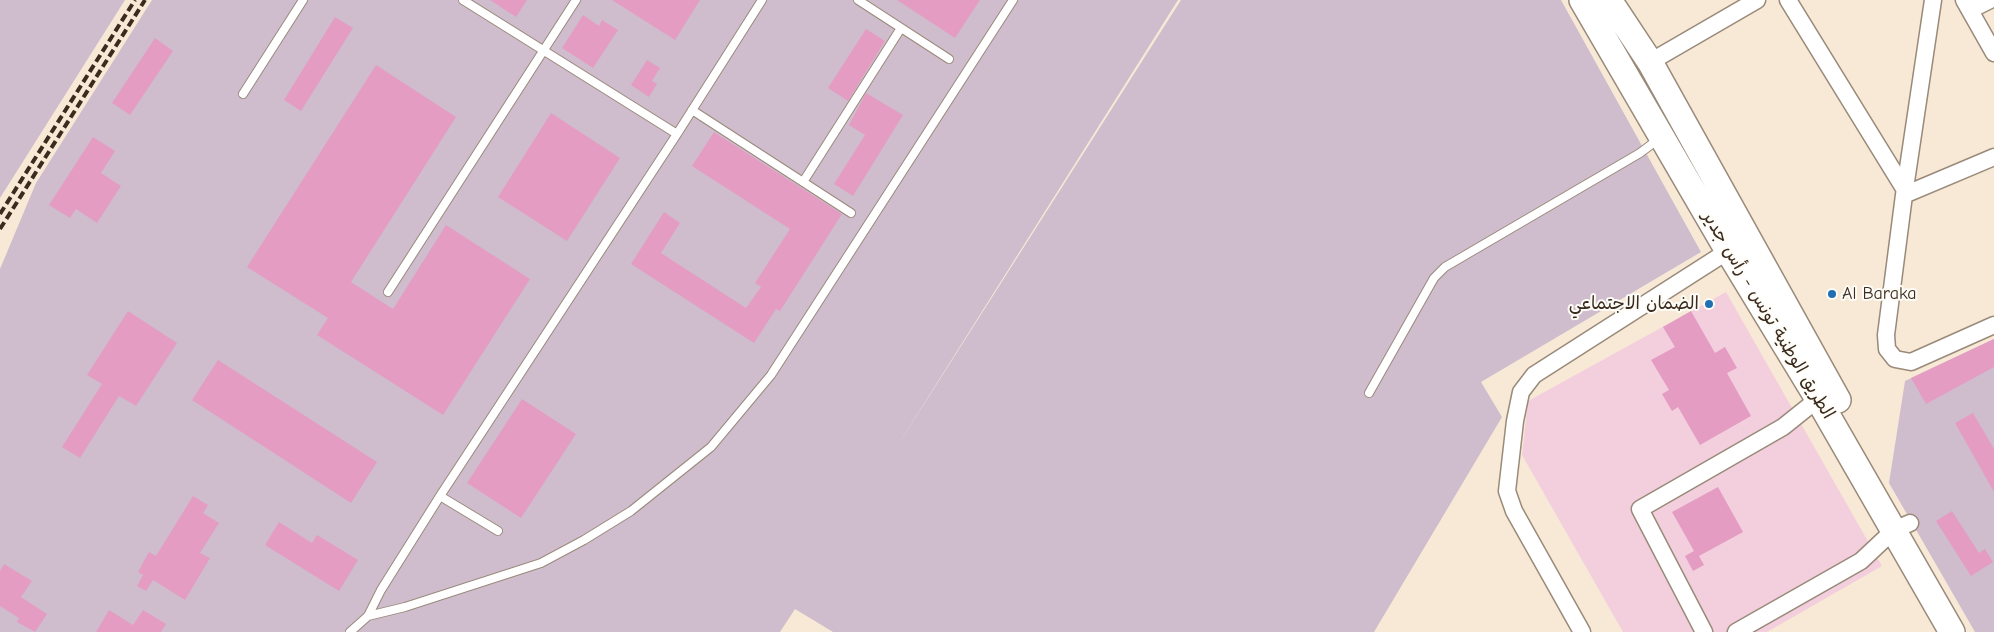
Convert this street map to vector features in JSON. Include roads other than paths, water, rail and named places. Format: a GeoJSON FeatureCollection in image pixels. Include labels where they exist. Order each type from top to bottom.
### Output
{"type":"FeatureCollection","features":[{"type":"Feature","properties":{"kind":"main road","name":"الطريق الوطنية تونس - رأس جدير"},"geometry":{"type":"LineString","coordinates":[[1582,0],[1728,251],[1826,396]]}},
{"type":"Feature","properties":{"kind":"main road","name":"الطريق الوطنية تونس - رأس جدير"},"geometry":{"type":"LineString","coordinates":[[1609,0],[1650,62],[1826,396],[1902,527],[1971,632]]}},
{"type":"Feature","properties":{"kind":"main road","name":"الطريق الوطنية تونس - رأس جدير"},"geometry":{"type":"LineString","coordinates":[[1902,527],[1952,632]]}},
{"type":"Feature","properties":{"kind":"street"},"geometry":{"type":"LineString","coordinates":[[1650,62],[1757,0]]}},
{"type":"Feature","properties":{"kind":"street"},"geometry":{"type":"LineString","coordinates":[[1788,0],[1904,193]]}},
{"type":"Feature","properties":{"kind":"street"},"geometry":{"type":"LineString","coordinates":[[1933,0],[1904,193],[1886,335],[1887,349],[1895,360],[1911,362],[1994,325]]}},
{"type":"Feature","properties":{"kind":"street"},"geometry":{"type":"LineString","coordinates":[[1990,0],[1967,5],[1994,53]]}},
{"type":"Feature","properties":{"kind":"street"},"geometry":{"type":"LineString","coordinates":[[1904,193],[1994,157]]}},
{"type":"Feature","properties":{"kind":"street"},"geometry":{"type":"LineString","coordinates":[[1582,632],[1514,511],[1507,491],[1515,421],[1521,392],[1534,375],[1728,251]]}},
{"type":"Feature","properties":{"kind":"street"},"geometry":{"type":"LineString","coordinates":[[1704,632],[1640,509],[1783,428],[1826,396]]}},
{"type":"Feature","properties":{"kind":"street"},"geometry":{"type":"LineString","coordinates":[[1736,632],[1861,561],[1902,527]]}},
{"type":"Feature","properties":{"kind":"lane"},"geometry":{"type":"LineString","coordinates":[[243,94],[303,0]]}},
{"type":"Feature","properties":{"kind":"lane"},"geometry":{"type":"LineString","coordinates":[[463,0],[677,134]]}},
{"type":"Feature","properties":{"kind":"lane"},"geometry":{"type":"LineString","coordinates":[[388,292],[576,0]]}},
{"type":"Feature","properties":{"kind":"lane"},"geometry":{"type":"LineString","coordinates":[[350,632],[368,616],[381,590],[440,496],[677,134],[762,0]]}},
{"type":"Feature","properties":{"kind":"lane"},"geometry":{"type":"LineString","coordinates":[[858,0],[949,59]]}},
{"type":"Feature","properties":{"kind":"lane"},"geometry":{"type":"LineString","coordinates":[[368,616],[405,607],[541,563],[584,540],[631,511],[710,446],[771,375],[1013,0]]}},
{"type":"Feature","properties":{"kind":"lane"},"geometry":{"type":"LineString","coordinates":[[803,182],[901,28]]}},
{"type":"Feature","properties":{"kind":"lane"},"geometry":{"type":"LineString","coordinates":[[692,110],[851,213]]}},
{"type":"Feature","properties":{"kind":"lane"},"geometry":{"type":"LineString","coordinates":[[1369,393],[1434,278],[1445,268],[1640,152],[1661,137]]}},
{"type":"Feature","properties":{"kind":"lane"},"geometry":{"type":"LineString","coordinates":[[440,496],[498,531]]}},
{"type":"Feature","properties":{"kind":"railway"},"geometry":{"type":"LineString","coordinates":[[0,214],[135,0]]}},
{"type":"Feature","properties":{"kind":"railway"},"geometry":{"type":"LineString","coordinates":[[0,229],[145,0]]}},
{"type":"Feature","properties":{"kind":"place","name":"Al Baraka"},"geometry":{"type":"Point","coordinates":[1832,294]}},
{"type":"Feature","properties":{"kind":"place","name":"الضمان الاجتماعي"},"geometry":{"type":"Point","coordinates":[1709,304]}}]}
